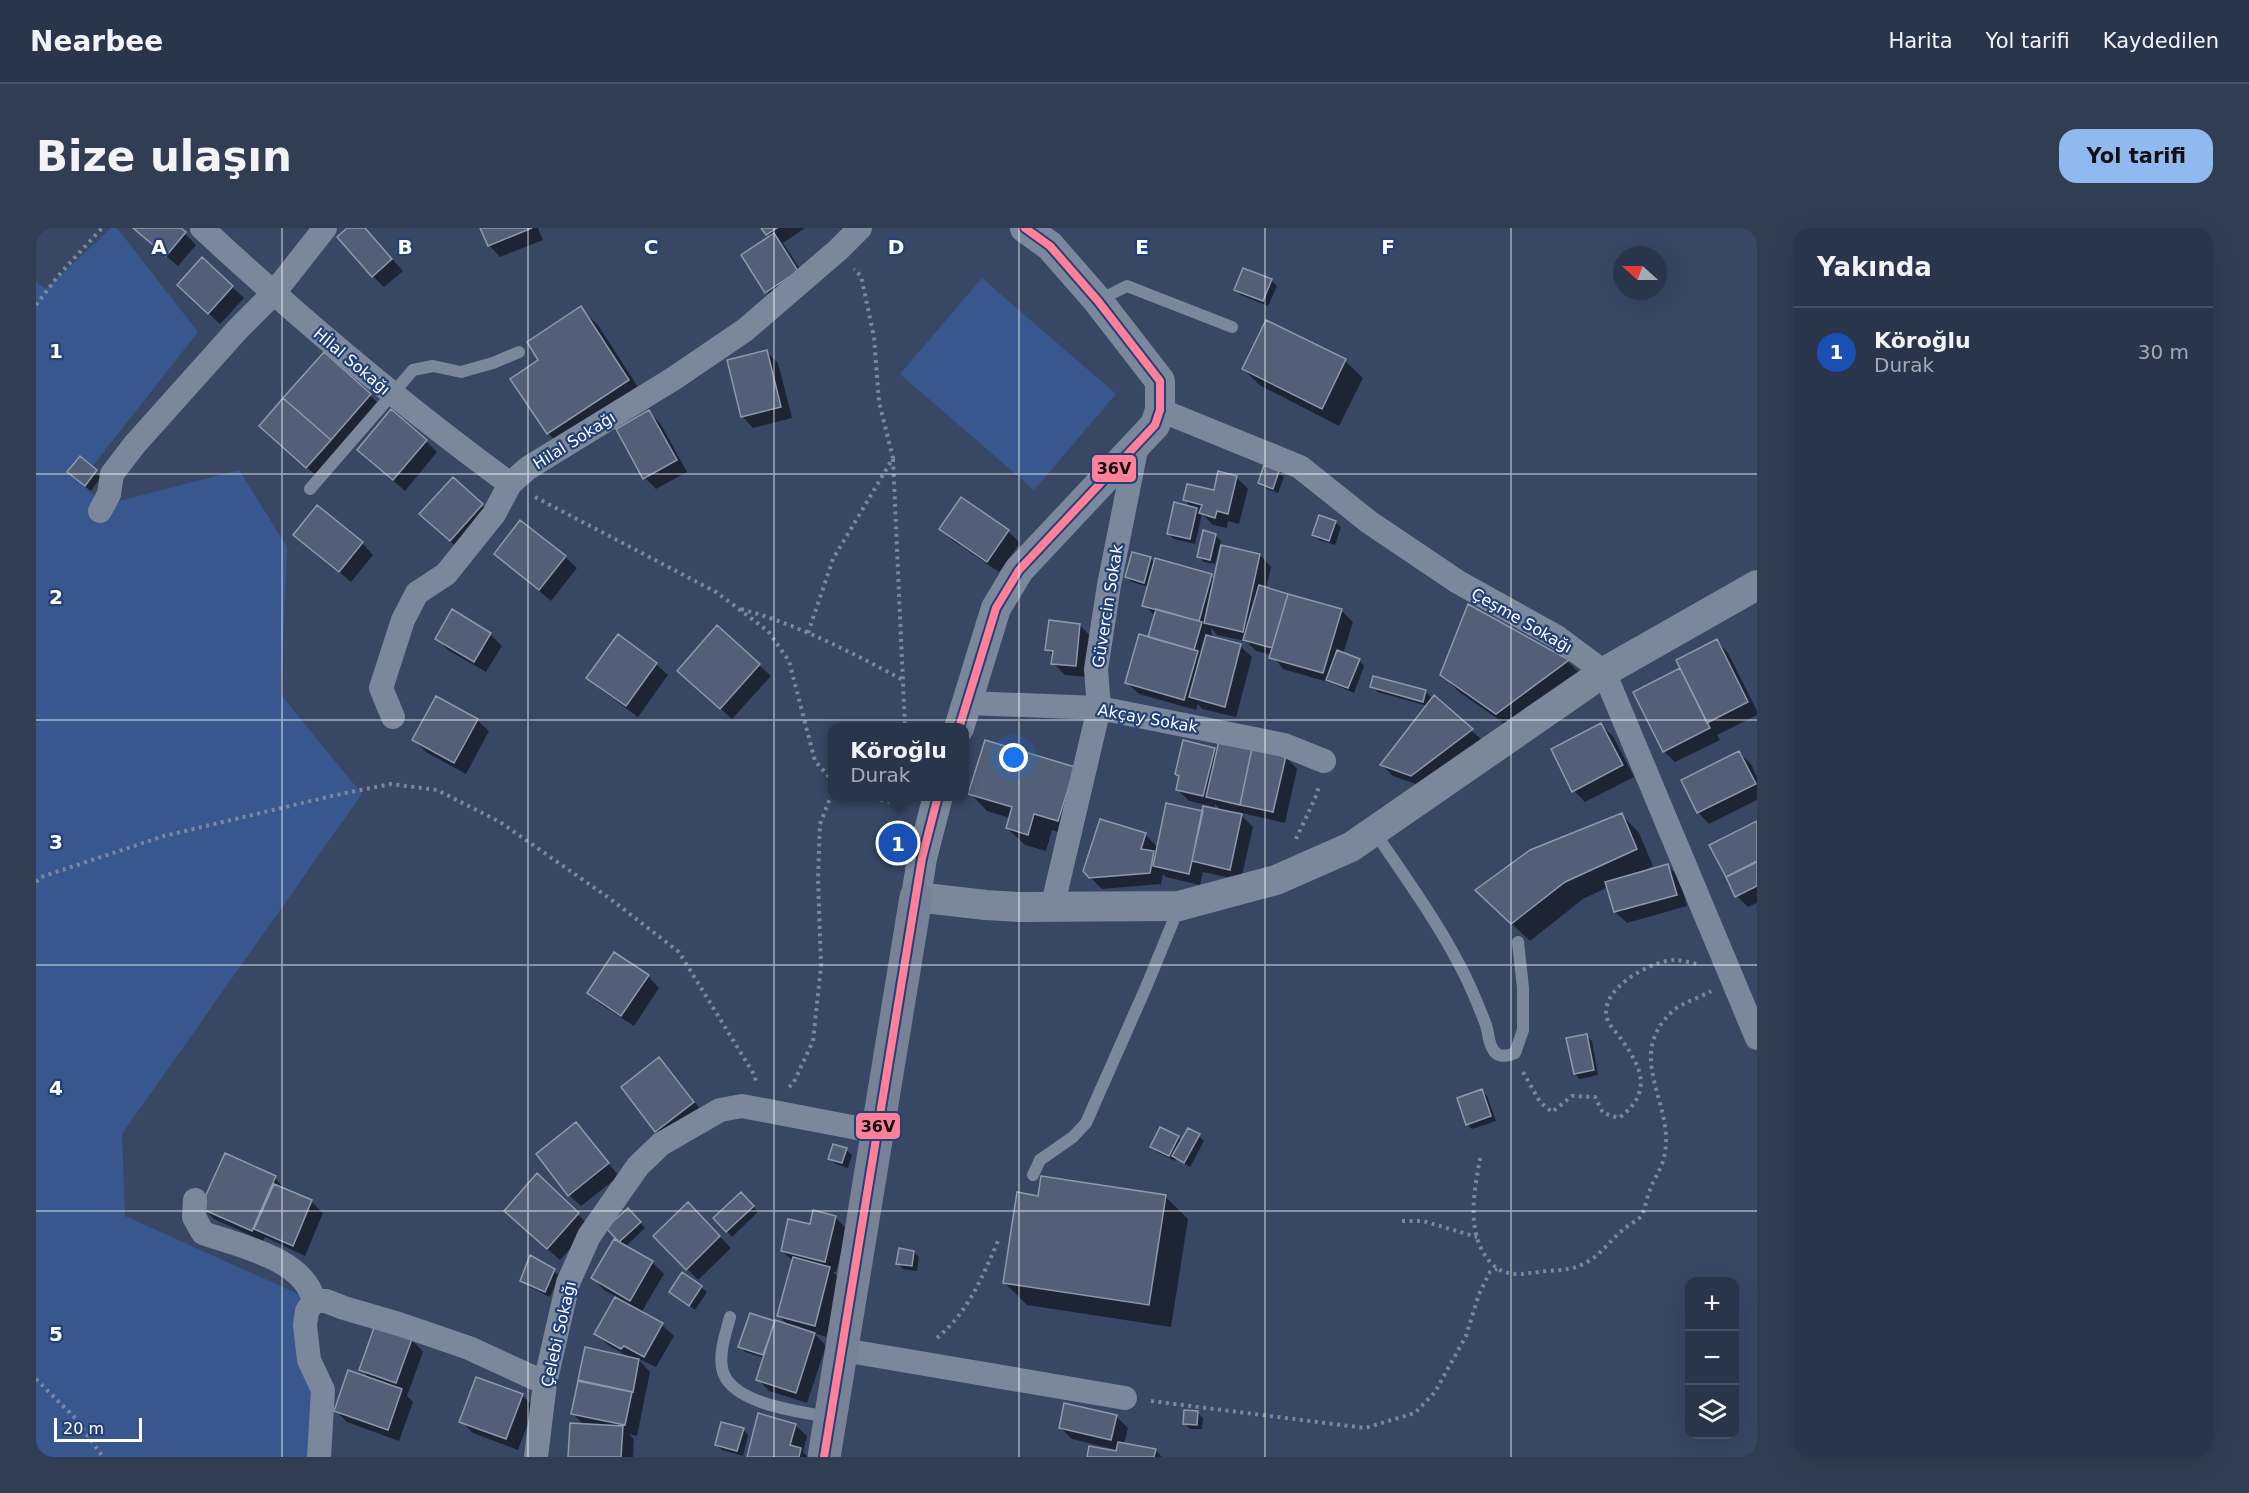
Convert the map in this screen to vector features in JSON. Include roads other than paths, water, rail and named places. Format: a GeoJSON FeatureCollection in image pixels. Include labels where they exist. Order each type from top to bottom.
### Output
{"type":"FeatureCollection","features":[{"type":"Feature","properties":{"kind":"main road"},"geometry":{"type":"LineString","coordinates":[[824,1457],[916,897]]}},
{"type":"Feature","properties":{"kind":"street","name":"Hİlal Sokağı"},"geometry":{"type":"LineString","coordinates":[[202,228],[273,294],[391,394],[510,484]]}},
{"type":"Feature","properties":{"kind":"street"},"geometry":{"type":"LineString","coordinates":[[100,511],[109,494],[112,474],[135,444],[237,329],[273,294],[325,228]]}},
{"type":"Feature","properties":{"kind":"street","name":"Hilal Sokağı"},"geometry":{"type":"LineString","coordinates":[[393,717],[381,688],[403,620],[417,593],[446,574],[487,523],[510,484],[528,468],[673,379],[746,330],[860,228]]}},
{"type":"Feature","properties":{"kind":"street"},"geometry":{"type":"LineString","coordinates":[[963,715],[996,608],[1019,570],[1155,425],[1160,410],[1160,381],[1050,237],[1025,228]]}},
{"type":"Feature","properties":{"kind":"street","name":"Çeşme Sokağı"},"geometry":{"type":"LineString","coordinates":[[1160,410],[1300,467],[1369,522],[1458,582],[1557,637],[1604,672]]}},
{"type":"Feature","properties":{"kind":"street","name":"Güvercin Sokak"},"geometry":{"type":"LineString","coordinates":[[1052,908],[1099,708],[1096,669],[1109,585],[1137,445]]}},
{"type":"Feature","properties":{"kind":"street"},"geometry":{"type":"LineString","coordinates":[[935,805],[922,858],[916,897],[986,906],[1052,908],[1179,906],[1276,880],[1351,847],[1604,672],[1756,590]]}},
{"type":"Feature","properties":{"kind":"street"},"geometry":{"type":"LineString","coordinates":[[1604,672],[1757,1038]]}},
{"type":"Feature","properties":{"kind":"street","name":"Akçay Sokak"},"geometry":{"type":"LineString","coordinates":[[963,715],[1099,708],[1284,745],[1324,761]]}},
{"type":"Feature","properties":{"kind":"street","name":"Çelebi Sokağı"},"geometry":{"type":"LineString","coordinates":[[536,1457],[545,1383],[568,1283],[589,1236],[620,1189],[638,1166],[661,1144],[720,1110],[742,1106],[878,1132]]}},
{"type":"Feature","properties":{"kind":"street"},"geometry":{"type":"LineString","coordinates":[[195,1200],[194,1217],[203,1233],[256,1250],[288,1267],[311,1289],[314,1301],[308,1311],[305,1325],[309,1360],[323,1390],[319,1457]]}},
{"type":"Feature","properties":{"kind":"street"},"geometry":{"type":"LineString","coordinates":[[314,1301],[326,1301],[469,1348],[545,1383]]}},
{"type":"Feature","properties":{"kind":"street"},"geometry":{"type":"LineString","coordinates":[[843,1350],[1125,1398]]}},
{"type":"Feature","properties":{"kind":"lane"},"geometry":{"type":"LineString","coordinates":[[1098,301],[1109,293],[1127,286],[1232,327]]}},
{"type":"Feature","properties":{"kind":"lane"},"geometry":{"type":"LineString","coordinates":[[310,489],[413,370],[432,366],[460,372],[493,363],[519,352]]}},
{"type":"Feature","properties":{"kind":"lane"},"geometry":{"type":"LineString","coordinates":[[1374,831],[1412,886],[1458,963],[1487,1028],[1493,1051],[1499,1056],[1515,1053],[1523,1030],[1523,988],[1518,942]]}},
{"type":"Feature","properties":{"kind":"lane"},"geometry":{"type":"LineString","coordinates":[[1033,1175],[1040,1160],[1073,1137],[1086,1123],[1148,985],[1179,906]]}},
{"type":"Feature","properties":{"kind":"lane"},"geometry":{"type":"LineString","coordinates":[[730,1317],[722,1345],[722,1369],[730,1384],[741,1393],[784,1409],[831,1418]]}},
{"type":"Feature","properties":{"kind":"place","name":"Köroğlu"},"geometry":{"type":"Point","coordinates":[898,843]}}]}
